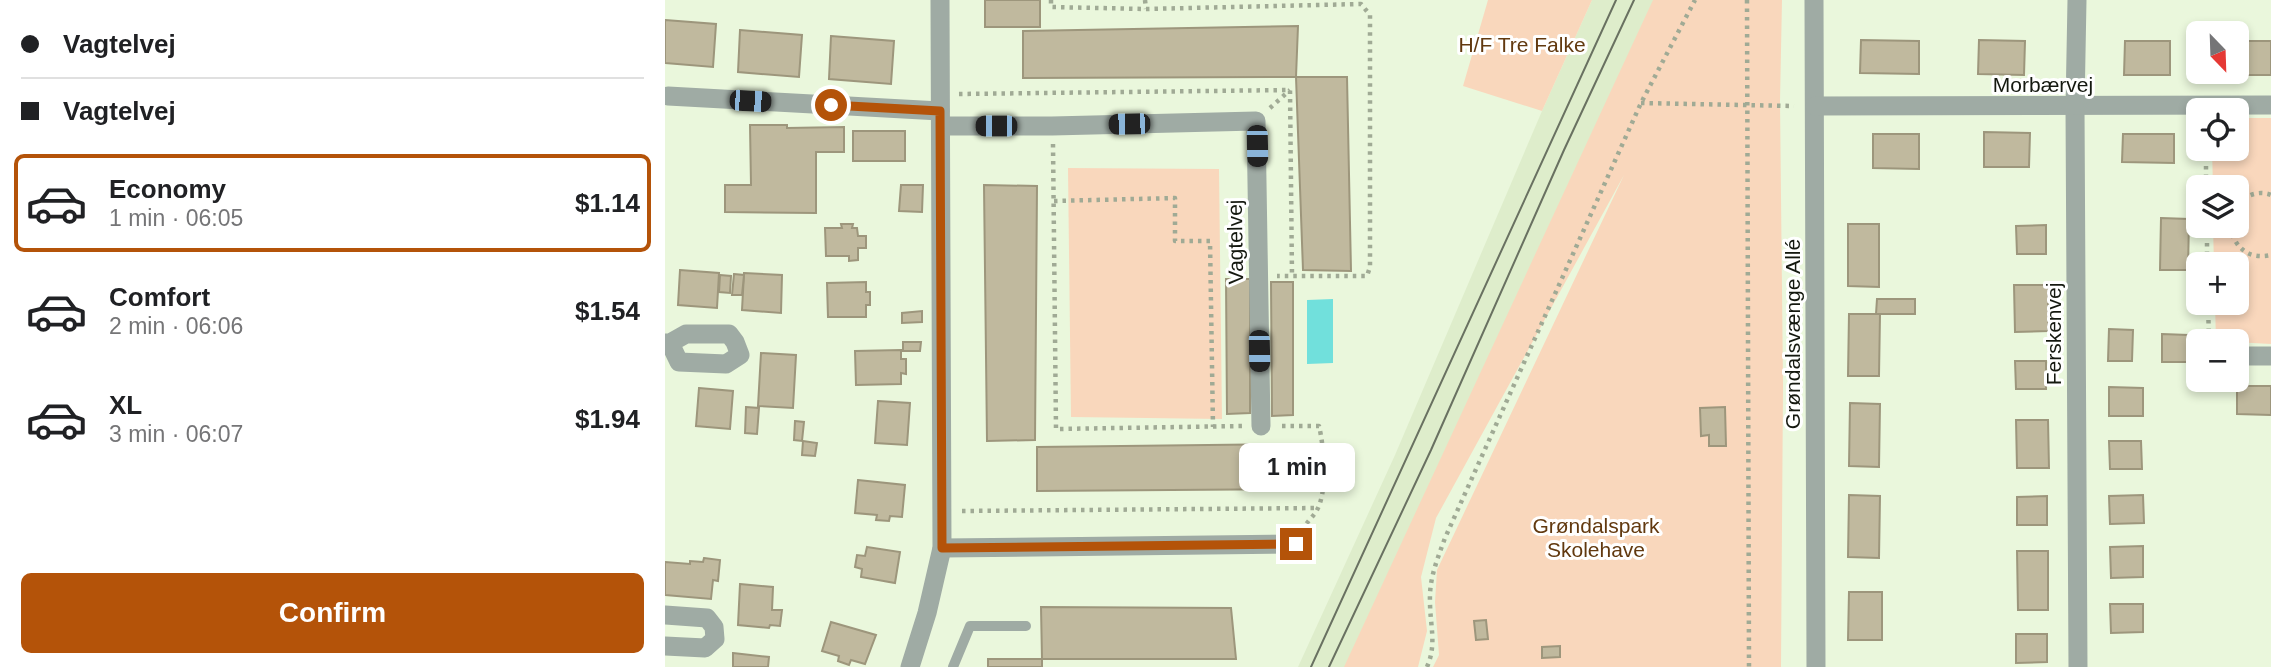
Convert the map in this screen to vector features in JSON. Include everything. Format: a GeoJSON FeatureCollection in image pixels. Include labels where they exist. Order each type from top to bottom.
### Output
{"type":"FeatureCollection","features":[{"type":"Feature","properties":{"kind":"street"},"geometry":{"type":"LineString","coordinates":[[910,667],[927,612],[942,548],[940,0]]}},
{"type":"Feature","properties":{"kind":"street","name":"Grøndalsvænge Allé"},"geometry":{"type":"LineString","coordinates":[[1814,0],[1816,667]]}},
{"type":"Feature","properties":{"kind":"street","name":"Ferskenvej"},"geometry":{"type":"LineString","coordinates":[[2077,0],[2075,107],[2078,667]]}},
{"type":"Feature","properties":{"kind":"street","name":"Vagtelvej"},"geometry":{"type":"LineString","coordinates":[[668,96],[1052,126],[1256,121],[1261,426]]}},
{"type":"Feature","properties":{"kind":"street","name":"Morbærvej"},"geometry":{"type":"LineString","coordinates":[[1815,106],[2271,105]]}},
{"type":"Feature","properties":{"kind":"street"},"geometry":{"type":"LineString","coordinates":[[2249,356],[2271,356]]}},
{"type":"Feature","properties":{"kind":"street"},"geometry":{"type":"LineString","coordinates":[[942,548],[1296,544]]}},
{"type":"Feature","properties":{"kind":"street"},"geometry":{"type":"LineString","coordinates":[[665,615],[707,618],[714,627],[715,639],[705,648],[665,646]]}},
{"type":"Feature","properties":{"kind":"lane"},"geometry":{"type":"LineString","coordinates":[[953,667],[969,626],[1026,626]]}},
{"type":"Feature","properties":{"kind":"path"},"geometry":{"type":"LineString","coordinates":[[1051,0],[1051,7],[1146,9],[1361,4],[1370,15],[1370,267],[1367,276],[1258,276]]}},
{"type":"Feature","properties":{"kind":"path"},"geometry":{"type":"LineString","coordinates":[[1145,0],[1146,9]]}},
{"type":"Feature","properties":{"kind":"path"},"geometry":{"type":"LineString","coordinates":[[1426,667],[1433,654],[1434,633],[1430,604],[1432,572],[1445,538],[1641,103],[1695,0]]}},
{"type":"Feature","properties":{"kind":"path"},"geometry":{"type":"LineString","coordinates":[[1747,0],[1749,667]]}},
{"type":"Feature","properties":{"kind":"path"},"geometry":{"type":"LineString","coordinates":[[1641,103],[1815,106]]}},
{"type":"Feature","properties":{"kind":"path"},"geometry":{"type":"LineString","coordinates":[[1052,126],[1056,429],[1319,426],[1323,442],[1322,497],[1317,512],[1309,518],[1296,544]]}},
{"type":"Feature","properties":{"kind":"path"},"geometry":{"type":"LineString","coordinates":[[2249,196],[2265,193],[2271,195]]}},
{"type":"Feature","properties":{"kind":"path"},"geometry":{"type":"LineString","coordinates":[[1054,201],[1175,198],[1175,241],[1210,241],[1213,427]]}},
{"type":"Feature","properties":{"kind":"path"},"geometry":{"type":"LineString","coordinates":[[2233,238],[2239,248],[2248,254],[2262,257],[2271,255]]}},
{"type":"Feature","properties":{"kind":"path"},"geometry":{"type":"LineString","coordinates":[[943,511],[1318,508]]}},
{"type":"Feature","properties":{"kind":"shaded area"},"geometry":{"type":"Polygon","coordinates":[[[1592,0],[1655,0],[1345,667],[1298,667],[1395,455],[1592,0]]]}},
{"type":"Feature","properties":{"kind":"green space","name":"H/F Tre Falke"},"geometry":{"type":"Polygon","coordinates":[[[1488,0],[1592,0],[1542,111],[1463,86],[1488,0]]]}},
{"type":"Feature","properties":{"kind":"green space","name":"Grøndalspark Skolehave"},"geometry":{"type":"Polygon","coordinates":[[[1653,0],[1782,0],[1781,667],[1433,667],[1439,655],[1435,602],[1437,570],[1624,175],[1436,518],[1421,577],[1427,631],[1418,667],[1344,667],[1653,0]]]}},
{"type":"Feature","properties":{"kind":"green space"},"geometry":{"type":"Polygon","coordinates":[[[2249,118],[2271,118],[2271,344],[2249,343],[2249,329],[2216,329],[2215,315],[2249,315],[2249,252],[2214,252],[2213,238],[2249,238],[2249,175],[2213,175],[2212,161],[2249,161],[2249,118]]]}},
{"type":"Feature","properties":{"kind":"green space"},"geometry":{"type":"Polygon","coordinates":[[[1068,168],[1219,169],[1222,419],[1071,417],[1068,168]]]}},
{"type":"Feature","properties":{"kind":"water"},"geometry":{"type":"Polygon","coordinates":[[[1333,299],[1333,363],[1307,364],[1307,300],[1333,299]]]}},
{"type":"Feature","properties":{"kind":"building"},"geometry":{"type":"Polygon","coordinates":[[[985,0],[1040,0],[1040,27],[985,27],[985,0]]]}},
{"type":"Feature","properties":{"kind":"building"},"geometry":{"type":"Polygon","coordinates":[[[665,20],[716,24],[713,67],[665,63],[665,20]]]}},
{"type":"Feature","properties":{"kind":"building"},"geometry":{"type":"Polygon","coordinates":[[[1298,26],[1296,77],[1023,78],[1023,31],[1298,26]]]}},
{"type":"Feature","properties":{"kind":"building"},"geometry":{"type":"Polygon","coordinates":[[[740,30],[802,35],[799,77],[738,72],[740,30]]]}},
{"type":"Feature","properties":{"kind":"building"},"geometry":{"type":"Polygon","coordinates":[[[831,36],[894,41],[891,84],[829,79],[831,36]]]}},
{"type":"Feature","properties":{"kind":"building"},"geometry":{"type":"Polygon","coordinates":[[[1861,40],[1919,41],[1919,74],[1860,73],[1861,40]]]}},
{"type":"Feature","properties":{"kind":"building"},"geometry":{"type":"Polygon","coordinates":[[[1979,40],[2025,41],[2024,75],[1978,74],[1979,40]]]}},
{"type":"Feature","properties":{"kind":"building"},"geometry":{"type":"Polygon","coordinates":[[[2125,41],[2170,41],[2170,75],[2124,75],[2125,41]]]}},
{"type":"Feature","properties":{"kind":"building"},"geometry":{"type":"Polygon","coordinates":[[[2249,41],[2271,41],[2271,75],[2249,75],[2249,41]]]}},
{"type":"Feature","properties":{"kind":"building"},"geometry":{"type":"Polygon","coordinates":[[[1296,77],[1347,77],[1351,271],[1303,270],[1296,77]]]}},
{"type":"Feature","properties":{"kind":"building"},"geometry":{"type":"Polygon","coordinates":[[[750,125],[787,125],[787,128],[844,127],[844,152],[816,152],[816,213],[725,212],[725,185],[751,185],[750,125]]]}},
{"type":"Feature","properties":{"kind":"building"},"geometry":{"type":"Polygon","coordinates":[[[853,131],[905,131],[905,161],[853,161],[853,131]]]}},
{"type":"Feature","properties":{"kind":"building"},"geometry":{"type":"Polygon","coordinates":[[[1984,132],[2030,133],[2029,167],[1984,167],[1984,132]]]}},
{"type":"Feature","properties":{"kind":"building"},"geometry":{"type":"Polygon","coordinates":[[[1873,134],[1919,134],[1919,169],[1873,168],[1873,134]]]}},
{"type":"Feature","properties":{"kind":"building"},"geometry":{"type":"Polygon","coordinates":[[[2123,134],[2174,134],[2174,163],[2122,162],[2123,134]]]}},
{"type":"Feature","properties":{"kind":"building"},"geometry":{"type":"Polygon","coordinates":[[[901,185],[923,185],[922,212],[899,211],[901,185]]]}},
{"type":"Feature","properties":{"kind":"building"},"geometry":{"type":"Polygon","coordinates":[[[984,185],[1037,186],[1035,440],[987,441],[984,185]]]}},
{"type":"Feature","properties":{"kind":"building"},"geometry":{"type":"Polygon","coordinates":[[[2161,218],[2186,219],[2186,238],[2189,238],[2186,270],[2160,270],[2161,218]]]}},
{"type":"Feature","properties":{"kind":"building"},"geometry":{"type":"Polygon","coordinates":[[[841,224],[853,224],[852,228],[857,228],[858,236],[866,236],[866,248],[858,248],[858,260],[849,261],[849,256],[826,256],[825,228],[842,228],[841,224]]]}},
{"type":"Feature","properties":{"kind":"building"},"geometry":{"type":"Polygon","coordinates":[[[1848,224],[1879,224],[1879,287],[1848,286],[1848,224]]]}},
{"type":"Feature","properties":{"kind":"building"},"geometry":{"type":"Polygon","coordinates":[[[2046,225],[2046,254],[2017,254],[2016,226],[2046,225]]]}},
{"type":"Feature","properties":{"kind":"building"},"geometry":{"type":"Polygon","coordinates":[[[680,270],[719,273],[717,308],[678,305],[680,270]]]}},
{"type":"Feature","properties":{"kind":"building"},"geometry":{"type":"Polygon","coordinates":[[[744,273],[782,275],[781,313],[742,310],[744,273]]]}},
{"type":"Feature","properties":{"kind":"building"},"geometry":{"type":"Polygon","coordinates":[[[734,274],[744,275],[742,295],[732,295],[734,274]]]}},
{"type":"Feature","properties":{"kind":"building"},"geometry":{"type":"Polygon","coordinates":[[[720,275],[731,276],[730,293],[719,292],[720,275]]]}},
{"type":"Feature","properties":{"kind":"building"},"geometry":{"type":"Polygon","coordinates":[[[1226,279],[1250,279],[1250,413],[1227,414],[1226,279]]]}},
{"type":"Feature","properties":{"kind":"building"},"geometry":{"type":"Polygon","coordinates":[[[866,282],[866,292],[870,292],[870,305],[866,305],[866,317],[828,317],[827,283],[866,282]]]}},
{"type":"Feature","properties":{"kind":"building"},"geometry":{"type":"Polygon","coordinates":[[[1271,282],[1293,282],[1293,415],[1272,416],[1271,282]]]}},
{"type":"Feature","properties":{"kind":"building"},"geometry":{"type":"Polygon","coordinates":[[[2014,285],[2048,285],[2048,331],[2015,332],[2014,285]]]}},
{"type":"Feature","properties":{"kind":"building"},"geometry":{"type":"Polygon","coordinates":[[[1877,299],[1915,299],[1915,314],[1876,314],[1877,299]]]}},
{"type":"Feature","properties":{"kind":"building"},"geometry":{"type":"Polygon","coordinates":[[[922,311],[922,322],[902,323],[902,313],[922,311]]]}},
{"type":"Feature","properties":{"kind":"building"},"geometry":{"type":"Polygon","coordinates":[[[1849,314],[1880,314],[1879,376],[1848,376],[1849,314]]]}},
{"type":"Feature","properties":{"kind":"building"},"geometry":{"type":"Polygon","coordinates":[[[2109,329],[2133,330],[2132,361],[2108,361],[2109,329]]]}},
{"type":"Feature","properties":{"kind":"building"},"geometry":{"type":"Polygon","coordinates":[[[2162,334],[2186,335],[2186,362],[2162,362],[2162,334]]]}},
{"type":"Feature","properties":{"kind":"building"},"geometry":{"type":"Polygon","coordinates":[[[903,342],[921,342],[920,351],[903,351],[903,342]]]}},
{"type":"Feature","properties":{"kind":"building"},"geometry":{"type":"Polygon","coordinates":[[[901,350],[901,359],[906,359],[906,374],[901,373],[901,384],[856,385],[855,351],[901,350]]]}},
{"type":"Feature","properties":{"kind":"building"},"geometry":{"type":"Polygon","coordinates":[[[761,353],[796,355],[793,408],[758,406],[761,353]]]}},
{"type":"Feature","properties":{"kind":"building"},"geometry":{"type":"Polygon","coordinates":[[[2015,361],[2046,361],[2046,389],[2016,389],[2015,361]]]}},
{"type":"Feature","properties":{"kind":"building"},"geometry":{"type":"Polygon","coordinates":[[[2249,386],[2271,386],[2271,415],[2237,414],[2237,392],[2249,392],[2249,386]]]}},
{"type":"Feature","properties":{"kind":"building"},"geometry":{"type":"Polygon","coordinates":[[[2109,387],[2143,388],[2143,416],[2109,416],[2109,387]]]}},
{"type":"Feature","properties":{"kind":"building"},"geometry":{"type":"Polygon","coordinates":[[[699,388],[733,391],[730,429],[696,426],[699,388]]]}},
{"type":"Feature","properties":{"kind":"building"},"geometry":{"type":"Polygon","coordinates":[[[878,401],[910,403],[907,445],[875,443],[878,401]]]}},
{"type":"Feature","properties":{"kind":"building"},"geometry":{"type":"Polygon","coordinates":[[[1850,403],[1880,404],[1879,467],[1849,466],[1850,403]]]}},
{"type":"Feature","properties":{"kind":"building"},"geometry":{"type":"Polygon","coordinates":[[[746,407],[759,408],[757,434],[745,433],[746,407]]]}},
{"type":"Feature","properties":{"kind":"building"},"geometry":{"type":"Polygon","coordinates":[[[1725,407],[1726,446],[1709,446],[1709,435],[1701,436],[1700,408],[1725,407]]]}},
{"type":"Feature","properties":{"kind":"building"},"geometry":{"type":"Polygon","coordinates":[[[2016,420],[2048,420],[2049,468],[2017,468],[2016,420]]]}},
{"type":"Feature","properties":{"kind":"building"},"geometry":{"type":"Polygon","coordinates":[[[795,421],[804,422],[802,441],[794,440],[795,421]]]}},
{"type":"Feature","properties":{"kind":"building"},"geometry":{"type":"Polygon","coordinates":[[[803,441],[817,443],[815,456],[802,455],[803,441]]]}},
{"type":"Feature","properties":{"kind":"building"},"geometry":{"type":"Polygon","coordinates":[[[2109,441],[2141,441],[2142,469],[2110,469],[2109,441]]]}},
{"type":"Feature","properties":{"kind":"building"},"geometry":{"type":"Polygon","coordinates":[[[1297,444],[1297,489],[1037,491],[1037,447],[1297,444]]]}},
{"type":"Feature","properties":{"kind":"building"},"geometry":{"type":"Polygon","coordinates":[[[858,480],[905,485],[902,517],[890,516],[889,521],[876,520],[877,515],[855,513],[858,480]]]}},
{"type":"Feature","properties":{"kind":"building"},"geometry":{"type":"Polygon","coordinates":[[[1849,495],[1880,496],[1879,558],[1848,557],[1849,495]]]}},
{"type":"Feature","properties":{"kind":"building"},"geometry":{"type":"Polygon","coordinates":[[[2143,495],[2144,523],[2110,524],[2109,496],[2143,495]]]}},
{"type":"Feature","properties":{"kind":"building"},"geometry":{"type":"Polygon","coordinates":[[[2047,496],[2047,525],[2017,525],[2017,497],[2047,496]]]}},
{"type":"Feature","properties":{"kind":"building"},"geometry":{"type":"Polygon","coordinates":[[[2143,546],[2143,577],[2111,578],[2110,547],[2143,546]]]}},
{"type":"Feature","properties":{"kind":"building"},"geometry":{"type":"Polygon","coordinates":[[[867,547],[900,552],[895,583],[861,577],[862,569],[855,567],[857,555],[865,556],[867,547]]]}},
{"type":"Feature","properties":{"kind":"building"},"geometry":{"type":"Polygon","coordinates":[[[2017,551],[2048,551],[2048,610],[2018,610],[2017,551]]]}},
{"type":"Feature","properties":{"kind":"building"},"geometry":{"type":"Polygon","coordinates":[[[704,558],[720,560],[718,581],[713,580],[711,599],[665,595],[665,562],[690,564],[690,561],[703,562],[704,558]]]}},
{"type":"Feature","properties":{"kind":"building"},"geometry":{"type":"Polygon","coordinates":[[[740,584],[773,587],[772,610],[782,610],[780,626],[770,625],[769,628],[738,625],[740,584]]]}},
{"type":"Feature","properties":{"kind":"building"},"geometry":{"type":"Polygon","coordinates":[[[1849,592],[1882,592],[1882,640],[1848,640],[1849,592]]]}},
{"type":"Feature","properties":{"kind":"building"},"geometry":{"type":"Polygon","coordinates":[[[2110,604],[2143,604],[2143,632],[2111,633],[2110,604]]]}},
{"type":"Feature","properties":{"kind":"building"},"geometry":{"type":"Polygon","coordinates":[[[1041,607],[1231,608],[1236,659],[1042,659],[1041,607]]]}},
{"type":"Feature","properties":{"kind":"building"},"geometry":{"type":"Polygon","coordinates":[[[1486,620],[1488,639],[1476,640],[1474,621],[1486,620]]]}},
{"type":"Feature","properties":{"kind":"building"},"geometry":{"type":"Polygon","coordinates":[[[831,622],[876,635],[865,664],[851,660],[849,665],[838,661],[839,656],[822,651],[831,622]]]}},
{"type":"Feature","properties":{"kind":"building"},"geometry":{"type":"Polygon","coordinates":[[[2016,634],[2047,634],[2047,662],[2016,663],[2016,634]]]}},
{"type":"Feature","properties":{"kind":"building"},"geometry":{"type":"Polygon","coordinates":[[[1560,646],[1560,657],[1542,658],[1542,647],[1560,646]]]}},
{"type":"Feature","properties":{"kind":"building"},"geometry":{"type":"Polygon","coordinates":[[[733,653],[769,657],[768,667],[733,667],[733,653]]]}},
{"type":"Feature","properties":{"kind":"building"},"geometry":{"type":"Polygon","coordinates":[[[988,659],[1042,659],[1042,667],[988,667],[988,659]]]}},
{"type":"Feature","properties":{"kind":"tram line"},"geometry":{"type":"LineString","coordinates":[[1311,667],[1616,0]]}},
{"type":"Feature","properties":{"kind":"tram line"},"geometry":{"type":"LineString","coordinates":[[1329,667],[1431,450],[1564,150],[1634,0]]}},
{"type":"Feature","properties":{"kind":"route"},"geometry":{"type":"LineString","coordinates":[[831,105],[940,111],[942,548],[1296,544]]}}]}
